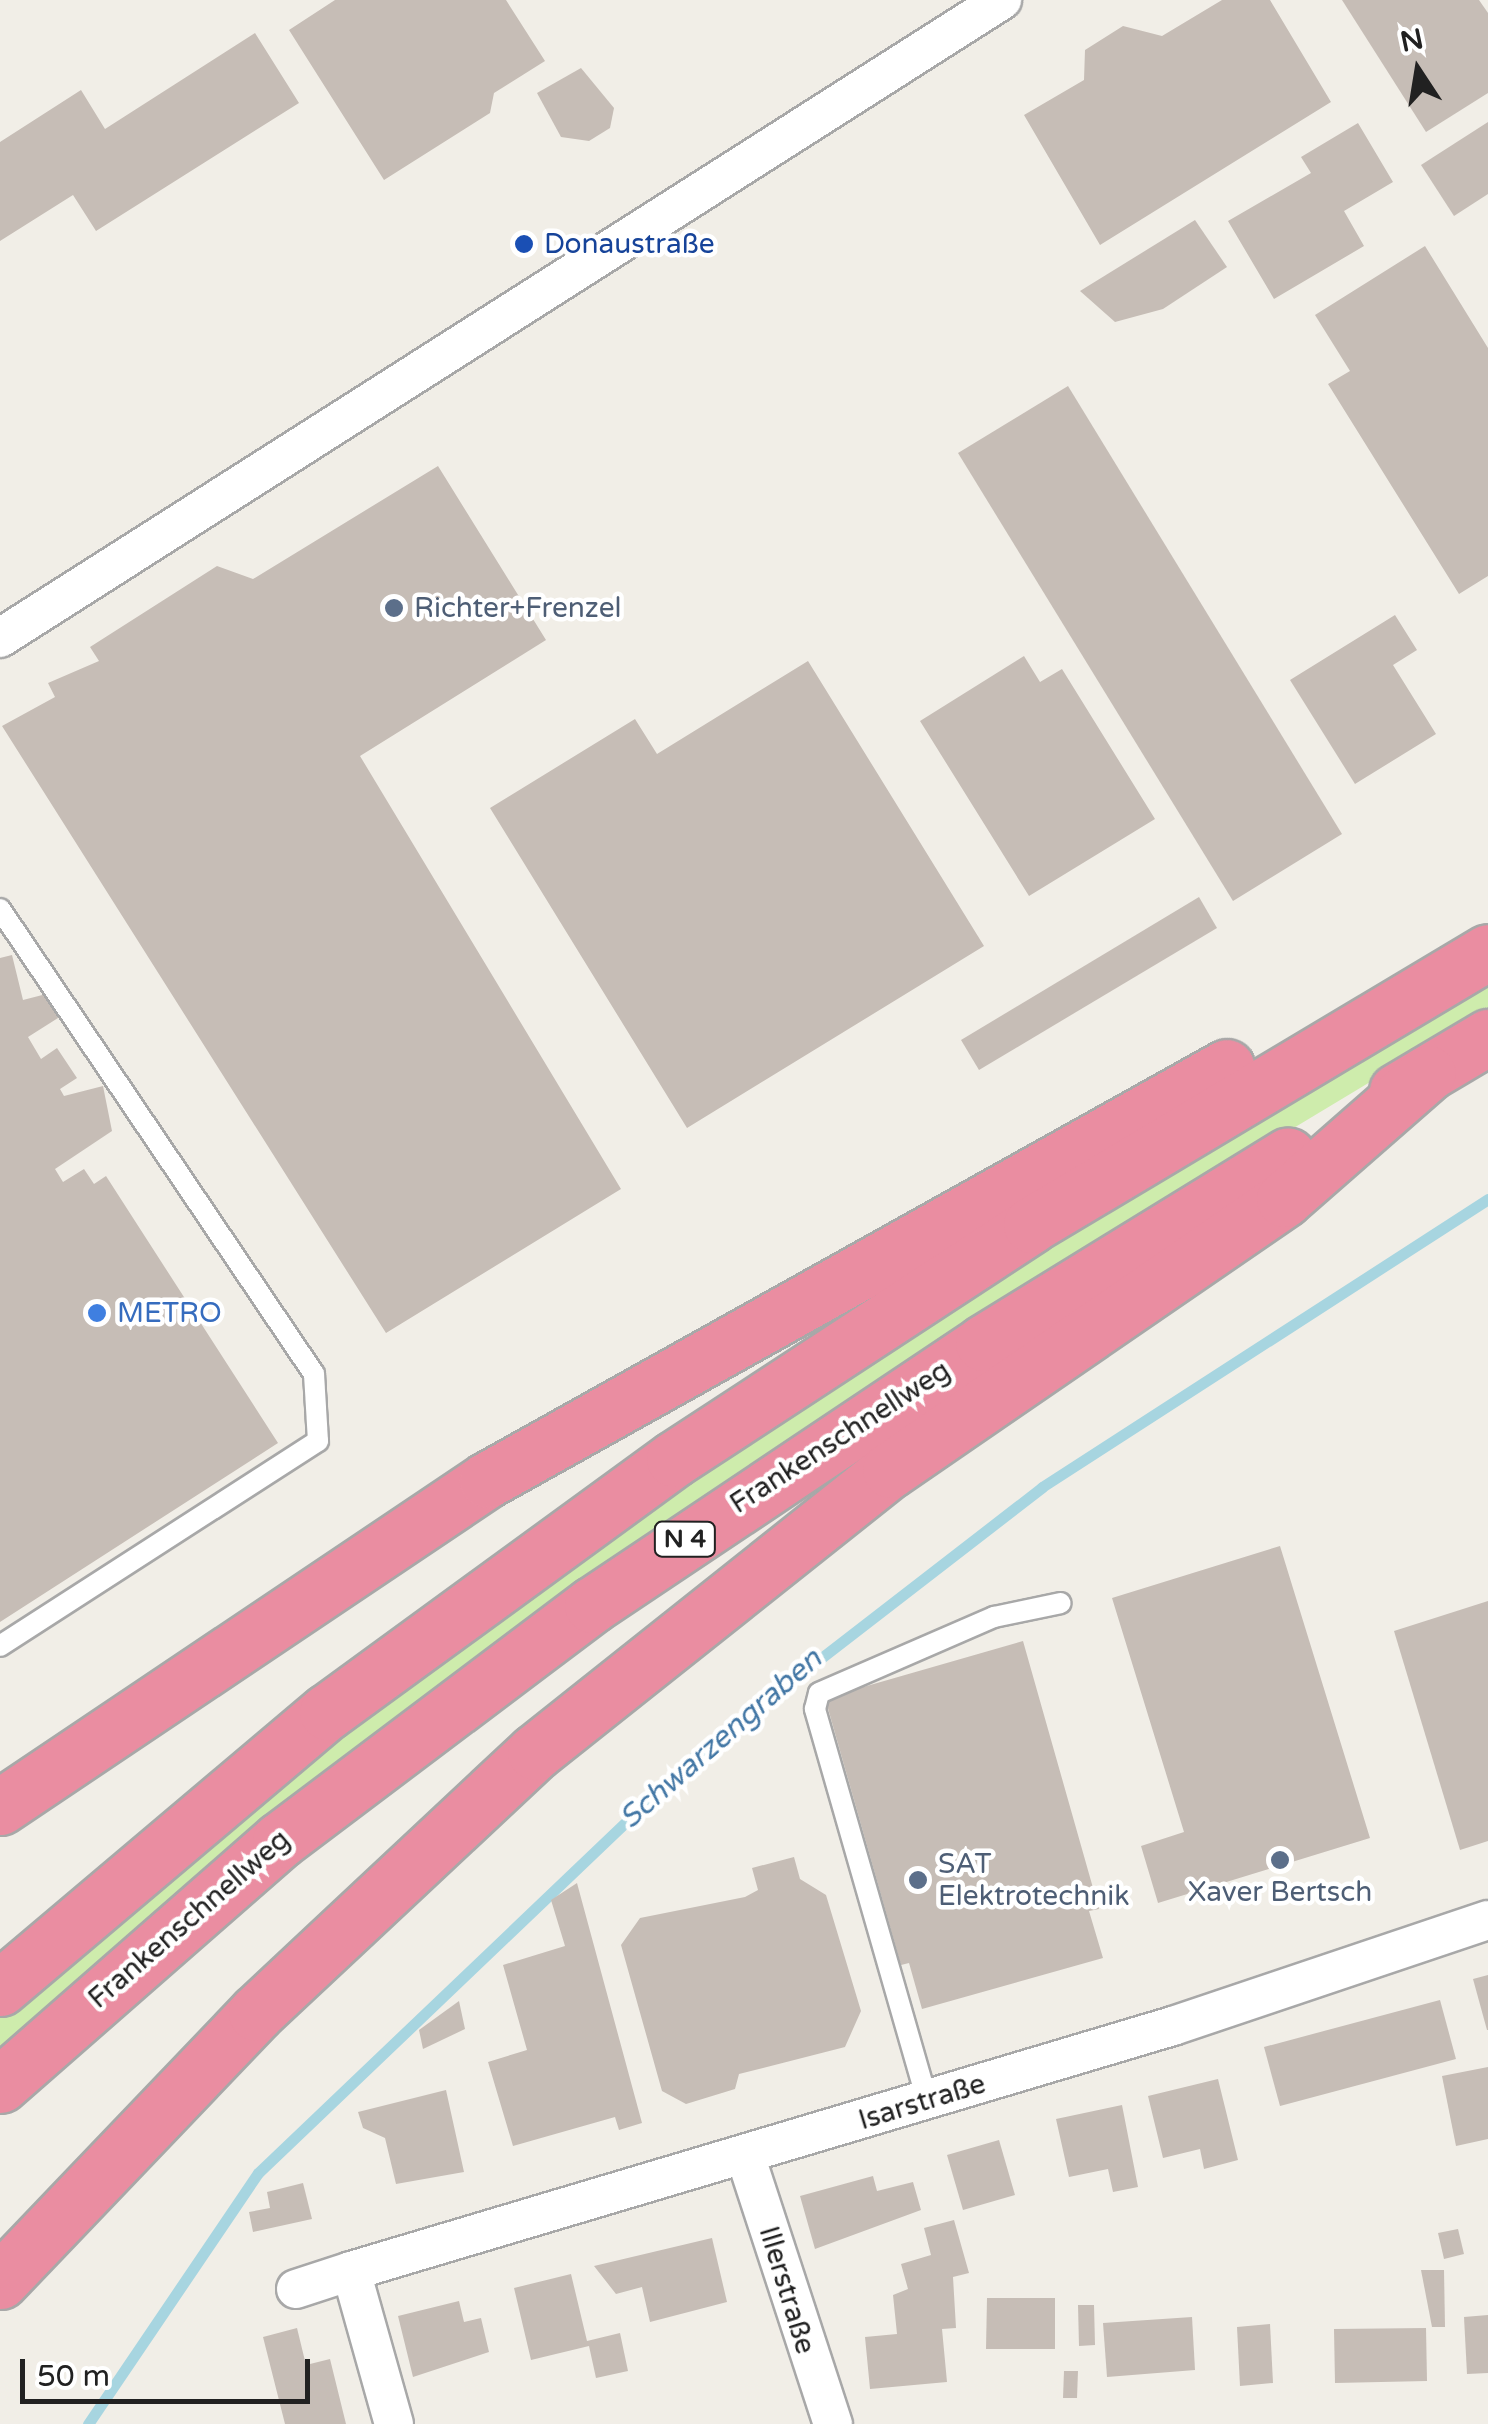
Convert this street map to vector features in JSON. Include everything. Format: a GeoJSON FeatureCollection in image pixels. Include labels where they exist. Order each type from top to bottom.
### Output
{"type":"FeatureCollection","features":[{"type":"Feature","properties":{"kind":"highway","name":"N 4"},"geometry":{"type":"LineString","coordinates":[[0,1988],[327,1712],[674,1459],[1031,1225],[1488,952]]}},
{"type":"Feature","properties":{"kind":"highway"},"geometry":{"type":"LineString","coordinates":[[0,1807],[332,1576],[578,1426],[1209,1074],[1412,997]]}},
{"type":"Feature","properties":{"kind":"highway","name":"Frankenschnellweg"},"geometry":{"type":"LineString","coordinates":[[0,2086],[280,1840],[592,1604],[984,1343],[1488,1037]]}},
{"type":"Feature","properties":{"kind":"highway"},"geometry":{"type":"LineString","coordinates":[[0,2282],[243,2025],[535,1752],[890,1470],[1284,1199],[1428,1073]]}},
{"type":"Feature","properties":{"kind":"street"},"geometry":{"type":"LineString","coordinates":[[0,638],[1002,0]]}},
{"type":"Feature","properties":{"kind":"street","name":"Isarstraße"},"geometry":{"type":"LineString","coordinates":[[296,2289],[928,2100],[1488,1920]]}},
{"type":"Feature","properties":{"kind":"street","name":"Illerstraße"},"geometry":{"type":"LineString","coordinates":[[745,2155],[834,2424]]}},
{"type":"Feature","properties":{"kind":"street"},"geometry":{"type":"LineString","coordinates":[[352,2271],[394,2424]]}},
{"type":"Feature","properties":{"kind":"lane"},"geometry":{"type":"LineString","coordinates":[[0,909],[314,1374],[318,1441],[0,1646]]}},
{"type":"Feature","properties":{"kind":"lane"},"geometry":{"type":"LineString","coordinates":[[928,2100],[815,1710],[819,1693],[994,1617],[1062,1603]]}},
{"type":"Feature","properties":{"kind":"green space"},"geometry":{"type":"Polygon","coordinates":[[[1488,979],[1488,1011],[1088,1252],[0,2055],[0,2018],[177,1860],[602,1536],[947,1308],[1488,979]]]}},
{"type":"Feature","properties":{"kind":"building"},"geometry":{"type":"Polygon","coordinates":[[[335,0],[506,0],[545,61],[494,93],[490,113],[384,180],[289,30],[335,0]]]}},
{"type":"Feature","properties":{"kind":"building"},"geometry":{"type":"Polygon","coordinates":[[[1222,0],[1270,0],[1331,102],[1100,245],[1024,115],[1084,80],[1085,50],[1123,26],[1162,36],[1222,0]]]}},
{"type":"Feature","properties":{"kind":"building"},"geometry":{"type":"Polygon","coordinates":[[[1342,0],[1479,0],[1488,13],[1488,93],[1426,132],[1342,0]]]}},
{"type":"Feature","properties":{"kind":"building"},"geometry":{"type":"Polygon","coordinates":[[[255,33],[299,103],[96,231],[73,195],[0,241],[0,142],[81,90],[105,129],[255,33]]]}},
{"type":"Feature","properties":{"kind":"building"},"geometry":{"type":"Polygon","coordinates":[[[581,68],[614,108],[610,128],[589,141],[561,137],[537,93],[581,68]]]}},
{"type":"Feature","properties":{"kind":"building"},"geometry":{"type":"Polygon","coordinates":[[[1488,122],[1488,194],[1454,216],[1421,165],[1488,122]]]}},
{"type":"Feature","properties":{"kind":"building"},"geometry":{"type":"Polygon","coordinates":[[[1358,123],[1393,182],[1344,211],[1364,246],[1274,299],[1228,221],[1311,173],[1301,157],[1358,123]]]}},
{"type":"Feature","properties":{"kind":"building"},"geometry":{"type":"Polygon","coordinates":[[[1195,220],[1227,267],[1163,309],[1115,322],[1080,291],[1195,220]]]}},
{"type":"Feature","properties":{"kind":"building"},"geometry":{"type":"Polygon","coordinates":[[[1425,246],[1488,348],[1488,576],[1459,594],[1328,384],[1350,371],[1315,315],[1425,246]]]}},
{"type":"Feature","properties":{"kind":"building"},"geometry":{"type":"Polygon","coordinates":[[[1068,386],[1342,834],[1233,901],[958,453],[1068,386]]]}},
{"type":"Feature","properties":{"kind":"building"},"geometry":{"type":"Polygon","coordinates":[[[438,466],[546,640],[360,756],[621,1189],[386,1333],[2,726],[55,697],[48,683],[99,661],[90,647],[217,566],[253,579],[438,466]]]}},
{"type":"Feature","properties":{"kind":"building"},"geometry":{"type":"Polygon","coordinates":[[[1395,615],[1417,650],[1393,665],[1436,734],[1355,784],[1290,680],[1395,615]]]}},
{"type":"Feature","properties":{"kind":"building"},"geometry":{"type":"Polygon","coordinates":[[[1024,656],[1040,682],[1062,669],[1155,819],[1029,896],[920,721],[1024,656]]]}},
{"type":"Feature","properties":{"kind":"building"},"geometry":{"type":"Polygon","coordinates":[[[808,661],[984,946],[687,1128],[490,808],[635,719],[657,754],[808,661]]]}},
{"type":"Feature","properties":{"kind":"building"},"geometry":{"type":"Polygon","coordinates":[[[1199,897],[1217,928],[979,1070],[961,1040],[1199,897]]]}},
{"type":"Feature","properties":{"kind":"building","name":"METRO"},"geometry":{"type":"Polygon","coordinates":[[[12,955],[23,1000],[54,992],[58,1018],[28,1037],[41,1059],[57,1048],[77,1078],[60,1089],[64,1096],[103,1086],[112,1131],[55,1169],[63,1182],[84,1169],[94,1184],[106,1176],[278,1443],[0,1622],[0,958],[12,955]]]}},
{"type":"Feature","properties":{"kind":"building"},"geometry":{"type":"Polygon","coordinates":[[[1280,1546],[1370,1838],[1158,1903],[1141,1846],[1184,1832],[1112,1598],[1280,1546]]]}},
{"type":"Feature","properties":{"kind":"building"},"geometry":{"type":"Polygon","coordinates":[[[1488,1601],[1488,1841],[1460,1850],[1394,1631],[1488,1601]]]}},
{"type":"Feature","properties":{"kind":"building"},"geometry":{"type":"Polygon","coordinates":[[[1023,1641],[1099,1909],[1089,1911],[1103,1958],[922,2009],[909,1963],[901,1965],[825,1698],[1023,1641]]]}},
{"type":"Feature","properties":{"kind":"building"},"geometry":{"type":"Polygon","coordinates":[[[794,1857],[800,1879],[826,1895],[861,2011],[845,2047],[739,2074],[735,2089],[686,2104],[662,2091],[621,1945],[640,1918],[745,1897],[758,1890],[752,1868],[794,1857]]]}},
{"type":"Feature","properties":{"kind":"building"},"geometry":{"type":"Polygon","coordinates":[[[577,1883],[642,2123],[619,2130],[615,2117],[513,2146],[488,2062],[527,2050],[503,1965],[565,1946],[551,1900],[577,1883]]]}},
{"type":"Feature","properties":{"kind":"building"},"geometry":{"type":"Polygon","coordinates":[[[1488,1975],[1488,2030],[1487,2030],[1473,1979],[1488,1975]]]}},
{"type":"Feature","properties":{"kind":"building"},"geometry":{"type":"Polygon","coordinates":[[[1440,2000],[1456,2059],[1280,2106],[1264,2047],[1440,2000]]]}},
{"type":"Feature","properties":{"kind":"building"},"geometry":{"type":"Polygon","coordinates":[[[459,2001],[465,2029],[423,2049],[419,2030],[459,2001]]]}},
{"type":"Feature","properties":{"kind":"building"},"geometry":{"type":"Polygon","coordinates":[[[1488,2067],[1488,2139],[1456,2146],[1442,2076],[1488,2067]]]}},
{"type":"Feature","properties":{"kind":"building"},"geometry":{"type":"Polygon","coordinates":[[[1218,2079],[1238,2160],[1204,2169],[1200,2149],[1163,2158],[1148,2096],[1218,2079]]]}},
{"type":"Feature","properties":{"kind":"building"},"geometry":{"type":"Polygon","coordinates":[[[446,2090],[464,2172],[396,2184],[385,2138],[363,2128],[358,2112],[446,2090]]]}},
{"type":"Feature","properties":{"kind":"building"},"geometry":{"type":"Polygon","coordinates":[[[1122,2105],[1138,2187],[1113,2192],[1108,2169],[1069,2177],[1056,2119],[1122,2105]]]}},
{"type":"Feature","properties":{"kind":"building"},"geometry":{"type":"Polygon","coordinates":[[[999,2140],[1015,2195],[963,2210],[947,2155],[999,2140]]]}},
{"type":"Feature","properties":{"kind":"building"},"geometry":{"type":"Polygon","coordinates":[[[873,2176],[877,2191],[913,2182],[921,2210],[815,2249],[800,2196],[873,2176]]]}},
{"type":"Feature","properties":{"kind":"building"},"geometry":{"type":"Polygon","coordinates":[[[303,2183],[312,2219],[253,2232],[249,2212],[270,2208],[267,2192],[303,2183]]]}},
{"type":"Feature","properties":{"kind":"building"},"geometry":{"type":"Polygon","coordinates":[[[954,2220],[969,2273],[953,2277],[956,2328],[942,2329],[947,2382],[870,2389],[865,2337],[897,2334],[893,2295],[908,2289],[901,2264],[931,2255],[924,2228],[954,2220]]]}},
{"type":"Feature","properties":{"kind":"building"},"geometry":{"type":"Polygon","coordinates":[[[1458,2229],[1464,2254],[1444,2259],[1438,2233],[1458,2229]]]}},
{"type":"Feature","properties":{"kind":"building"},"geometry":{"type":"Polygon","coordinates":[[[712,2238],[727,2302],[650,2322],[642,2287],[616,2294],[594,2266],[712,2238]]]}},
{"type":"Feature","properties":{"kind":"building"},"geometry":{"type":"Polygon","coordinates":[[[1421,2270],[1444,2270],[1445,2327],[1432,2327],[1421,2270]]]}},
{"type":"Feature","properties":{"kind":"building"},"geometry":{"type":"Polygon","coordinates":[[[571,2274],[587,2341],[620,2333],[628,2371],[596,2378],[589,2346],[531,2360],[514,2288],[571,2274]]]}},
{"type":"Feature","properties":{"kind":"building"},"geometry":{"type":"Polygon","coordinates":[[[987,2298],[1055,2298],[1055,2349],[986,2349],[987,2298]]]}},
{"type":"Feature","properties":{"kind":"building"},"geometry":{"type":"Polygon","coordinates":[[[459,2301],[464,2322],[481,2318],[489,2352],[413,2377],[398,2316],[459,2301]]]}},
{"type":"Feature","properties":{"kind":"building"},"geometry":{"type":"Polygon","coordinates":[[[1078,2305],[1094,2305],[1095,2345],[1079,2346],[1078,2305]]]}},
{"type":"Feature","properties":{"kind":"building"},"geometry":{"type":"Polygon","coordinates":[[[1488,2315],[1488,2373],[1467,2374],[1464,2317],[1488,2315]]]}},
{"type":"Feature","properties":{"kind":"building"},"geometry":{"type":"Polygon","coordinates":[[[1192,2317],[1195,2370],[1107,2377],[1103,2323],[1192,2317]]]}},
{"type":"Feature","properties":{"kind":"building"},"geometry":{"type":"Polygon","coordinates":[[[1270,2324],[1273,2383],[1240,2386],[1237,2327],[1270,2324]]]}},
{"type":"Feature","properties":{"kind":"building"},"geometry":{"type":"Polygon","coordinates":[[[297,2328],[306,2365],[330,2359],[346,2424],[285,2424],[263,2337],[297,2328]]]}},
{"type":"Feature","properties":{"kind":"building"},"geometry":{"type":"Polygon","coordinates":[[[1426,2328],[1427,2381],[1335,2383],[1334,2329],[1426,2328]]]}},
{"type":"Feature","properties":{"kind":"building"},"geometry":{"type":"Polygon","coordinates":[[[1064,2371],[1078,2371],[1077,2398],[1063,2398],[1064,2371]]]}},
{"type":"Feature","properties":{"kind":"waterway","name":"Schwarzengraben"},"geometry":{"type":"LineString","coordinates":[[88,2424],[258,2173],[697,1754],[1042,1487],[1488,1199]]}},
{"type":"Feature","properties":{"kind":"place","name":"Donaustraße"},"geometry":{"type":"Point","coordinates":[524,244]}},
{"type":"Feature","properties":{"kind":"place","name":"Richter+Frenzel"},"geometry":{"type":"Point","coordinates":[394,608]}},
{"type":"Feature","properties":{"kind":"place","name":"METRO"},"geometry":{"type":"Point","coordinates":[97,1313]}},
{"type":"Feature","properties":{"kind":"place","name":"Xaver Bertsch"},"geometry":{"type":"Point","coordinates":[1280,1860]}},
{"type":"Feature","properties":{"kind":"place","name":"SAT Elektrotechnik"},"geometry":{"type":"Point","coordinates":[918,1880]}}]}
